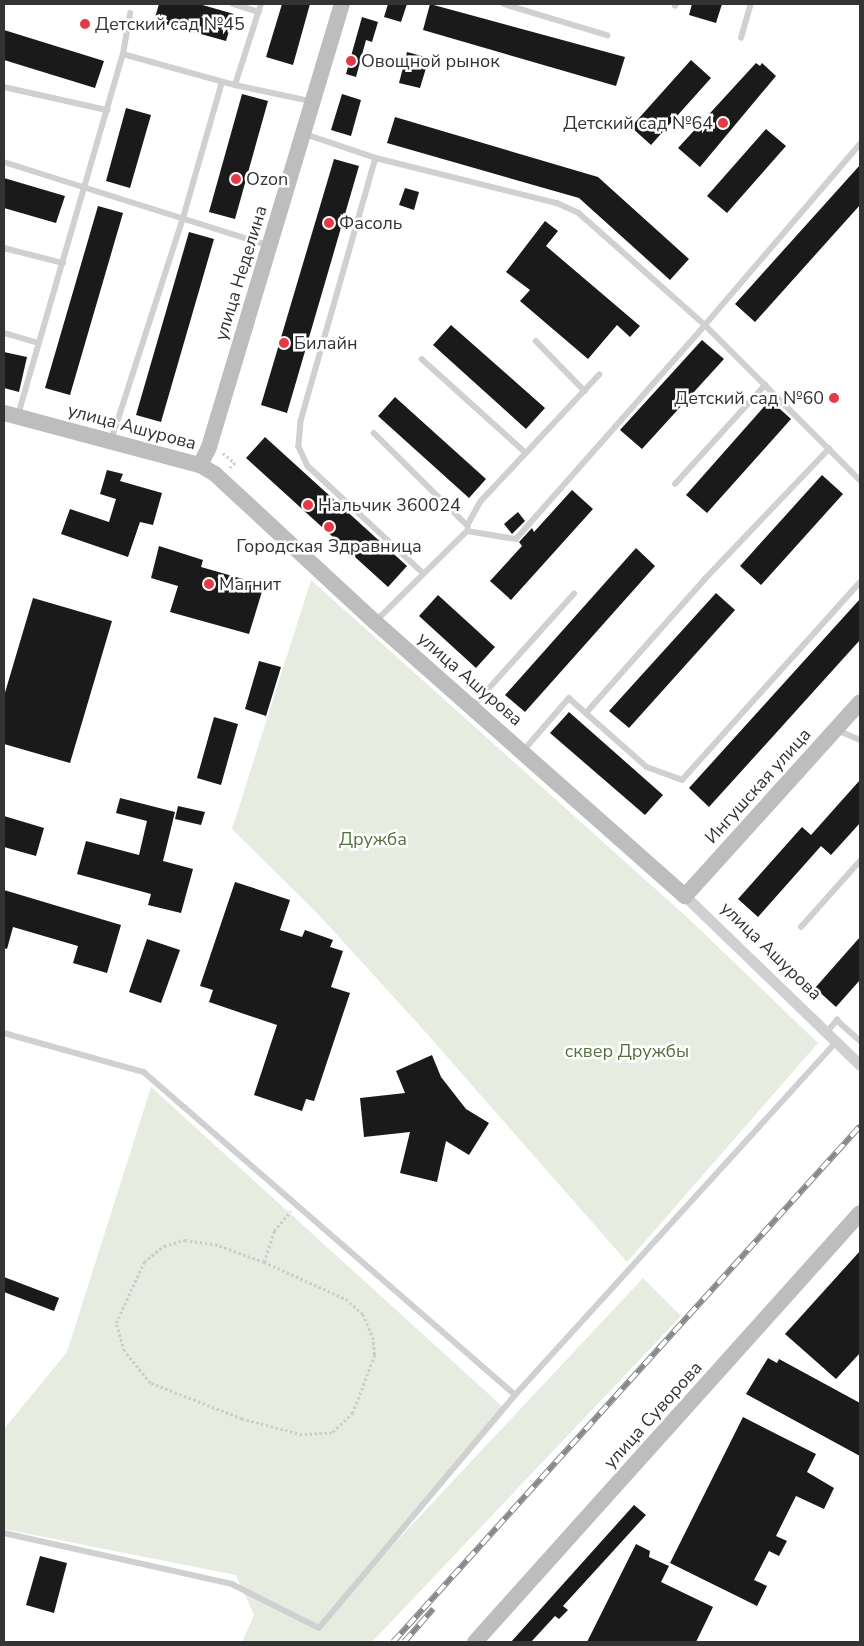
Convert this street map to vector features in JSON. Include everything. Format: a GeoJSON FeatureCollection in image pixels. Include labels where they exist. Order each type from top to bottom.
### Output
{"type":"FeatureCollection","features":[{"type":"Feature","properties":{"kind":"street","name":"улица Неделина"},"geometry":{"type":"LineString","coordinates":[[200,465],[209,447],[342,4]]}},
{"type":"Feature","properties":{"kind":"street","name":"улица Ашурова"},"geometry":{"type":"LineString","coordinates":[[10,415],[200,465],[215,474],[375,622],[685,896],[860,1064]]}},
{"type":"Feature","properties":{"kind":"street","name":"Ингушская улица"},"geometry":{"type":"LineString","coordinates":[[685,896],[860,705]]}},
{"type":"Feature","properties":{"kind":"street","name":"улица Суворова"},"geometry":{"type":"LineString","coordinates":[[475,1642],[860,1213]]}},
{"type":"Feature","properties":{"kind":"lane"},"geometry":{"type":"LineString","coordinates":[[233,4],[259,12]]}},
{"type":"Feature","properties":{"kind":"lane"},"geometry":{"type":"LineString","coordinates":[[235,85],[261,4]]}},
{"type":"Feature","properties":{"kind":"lane"},"geometry":{"type":"LineString","coordinates":[[504,4],[607,35]]}},
{"type":"Feature","properties":{"kind":"lane"},"geometry":{"type":"LineString","coordinates":[[741,38],[751,4]]}},
{"type":"Feature","properties":{"kind":"lane"},"geometry":{"type":"LineString","coordinates":[[10,415],[39,343],[63,263],[123,54],[130,14]]}},
{"type":"Feature","properties":{"kind":"lane"},"geometry":{"type":"LineString","coordinates":[[123,54],[222,82],[312,102]]}},
{"type":"Feature","properties":{"kind":"lane"},"geometry":{"type":"LineString","coordinates":[[111,443],[183,218],[222,82]]}},
{"type":"Feature","properties":{"kind":"lane"},"geometry":{"type":"LineString","coordinates":[[4,87],[107,110]]}},
{"type":"Feature","properties":{"kind":"lane"},"geometry":{"type":"LineString","coordinates":[[303,133],[376,158],[557,203],[579,213],[705,326],[860,480]]}},
{"type":"Feature","properties":{"kind":"lane"},"geometry":{"type":"LineString","coordinates":[[374,433],[468,527],[516,539],[705,326],[860,144]]}},
{"type":"Feature","properties":{"kind":"lane"},"geometry":{"type":"LineString","coordinates":[[376,158],[301,422],[299,446],[308,466],[423,573]]}},
{"type":"Feature","properties":{"kind":"lane"},"geometry":{"type":"LineString","coordinates":[[4,162],[270,246]]}},
{"type":"Feature","properties":{"kind":"lane"},"geometry":{"type":"LineString","coordinates":[[4,248],[63,263]]}},
{"type":"Feature","properties":{"kind":"lane"},"geometry":{"type":"LineString","coordinates":[[4,333],[39,343]]}},
{"type":"Feature","properties":{"kind":"lane"},"geometry":{"type":"LineString","coordinates":[[536,341],[584,391]]}},
{"type":"Feature","properties":{"kind":"lane"},"geometry":{"type":"LineString","coordinates":[[422,359],[526,453]]}},
{"type":"Feature","properties":{"kind":"lane"},"geometry":{"type":"LineString","coordinates":[[375,622],[468,527],[481,500],[599,376]]}},
{"type":"Feature","properties":{"kind":"lane"},"geometry":{"type":"LineString","coordinates":[[675,484],[765,385]]}},
{"type":"Feature","properties":{"kind":"lane"},"geometry":{"type":"LineString","coordinates":[[586,713],[705,579],[829,449]]}},
{"type":"Feature","properties":{"kind":"lane"},"geometry":{"type":"LineString","coordinates":[[522,752],[569,698],[647,767],[682,780],[860,582]]}},
{"type":"Feature","properties":{"kind":"lane"},"geometry":{"type":"LineString","coordinates":[[472,707],[574,594]]}},
{"type":"Feature","properties":{"kind":"lane"},"geometry":{"type":"LineString","coordinates":[[836,730],[860,740]]}},
{"type":"Feature","properties":{"kind":"lane"},"geometry":{"type":"LineString","coordinates":[[801,927],[860,861]]}},
{"type":"Feature","properties":{"kind":"lane"},"geometry":{"type":"LineString","coordinates":[[826,1032],[837,1020],[860,1041]]}},
{"type":"Feature","properties":{"kind":"lane"},"geometry":{"type":"LineString","coordinates":[[4,1033],[144,1072],[515,1395]]}},
{"type":"Feature","properties":{"kind":"lane"},"geometry":{"type":"LineString","coordinates":[[4,1533],[232,1584],[319,1628],[515,1395],[837,1041]]}},
{"type":"Feature","properties":{"kind":"path"},"geometry":{"type":"LineString","coordinates":[[222,452],[234,463],[228,472]]}},
{"type":"Feature","properties":{"kind":"path"},"geometry":{"type":"LineString","coordinates":[[264,1262],[274,1231],[296,1205]]}},
{"type":"Feature","properties":{"kind":"path"},"geometry":{"type":"LineString","coordinates":[[185,1240],[215,1244],[264,1262],[346,1299],[363,1314],[373,1337],[375,1355],[353,1413],[332,1434],[302,1435],[242,1419],[150,1383],[124,1350],[116,1323],[144,1262],[164,1246],[185,1240]]}},
{"type":"Feature","properties":{"kind":"green space","name":"сквер Дружбы"},"geometry":{"type":"Polygon","coordinates":[[[311,580],[689,919],[818,1043],[627,1262],[421,1027],[318,914],[232,829],[311,580]]]}},
{"type":"Feature","properties":{"kind":"green space"},"geometry":{"type":"Polygon","coordinates":[[[151,1087],[504,1408],[364,1576],[643,1278],[681,1316],[372,1642],[242,1642],[254,1615],[236,1575],[4,1529],[4,1429],[67,1352],[151,1087]]]}},
{"type":"Feature","properties":{"kind":"building"},"geometry":{"type":"Polygon","coordinates":[[[159,4],[199,4],[234,14],[226,41],[154,21],[159,4]]]}},
{"type":"Feature","properties":{"kind":"building"},"geometry":{"type":"Polygon","coordinates":[[[282,4],[310,4],[293,65],[266,57],[282,4]]]}},
{"type":"Feature","properties":{"kind":"building"},"geometry":{"type":"Polygon","coordinates":[[[388,4],[407,4],[401,22],[384,17],[388,4]]]}},
{"type":"Feature","properties":{"kind":"building"},"geometry":{"type":"Polygon","coordinates":[[[430,4],[625,57],[616,86],[423,30],[430,4]]]}},
{"type":"Feature","properties":{"kind":"building"},"geometry":{"type":"Polygon","coordinates":[[[692,4],[722,4],[716,23],[689,15],[692,4]]]}},
{"type":"Feature","properties":{"kind":"building"},"geometry":{"type":"Polygon","coordinates":[[[362,17],[378,22],[372,42],[366,40],[356,77],[346,74],[362,17]]]}},
{"type":"Feature","properties":{"kind":"building"},"geometry":{"type":"Polygon","coordinates":[[[4,30],[104,61],[95,88],[4,60],[4,30]]]}},
{"type":"Feature","properties":{"kind":"building"},"geometry":{"type":"Polygon","coordinates":[[[407,52],[429,58],[420,88],[399,83],[407,52]]]}},
{"type":"Feature","properties":{"kind":"building"},"geometry":{"type":"Polygon","coordinates":[[[691,60],[711,78],[651,145],[631,127],[691,60]]]}},
{"type":"Feature","properties":{"kind":"building"},"geometry":{"type":"Polygon","coordinates":[[[756,63],[760,66],[762,63],[776,76],[700,167],[678,148],[756,63]]]}},
{"type":"Feature","properties":{"kind":"building"},"geometry":{"type":"Polygon","coordinates":[[[242,94],[268,101],[235,219],[209,212],[242,94]]]}},
{"type":"Feature","properties":{"kind":"building"},"geometry":{"type":"Polygon","coordinates":[[[342,94],[361,100],[351,136],[331,130],[342,94]]]}},
{"type":"Feature","properties":{"kind":"building"},"geometry":{"type":"Polygon","coordinates":[[[126,108],[151,115],[130,188],[106,181],[126,108]]]}},
{"type":"Feature","properties":{"kind":"building"},"geometry":{"type":"Polygon","coordinates":[[[395,117],[598,177],[689,259],[670,280],[579,198],[387,143],[395,117]]]}},
{"type":"Feature","properties":{"kind":"building"},"geometry":{"type":"Polygon","coordinates":[[[766,129],[786,146],[727,213],[707,196],[766,129]]]}},
{"type":"Feature","properties":{"kind":"building"},"geometry":{"type":"Polygon","coordinates":[[[334,159],[359,166],[287,413],[261,405],[334,159]]]}},
{"type":"Feature","properties":{"kind":"building"},"geometry":{"type":"Polygon","coordinates":[[[860,165],[860,205],[755,322],[735,304],[860,165]]]}},
{"type":"Feature","properties":{"kind":"building"},"geometry":{"type":"Polygon","coordinates":[[[4,178],[65,196],[56,223],[4,208],[4,178]]]}},
{"type":"Feature","properties":{"kind":"building"},"geometry":{"type":"Polygon","coordinates":[[[405,188],[419,192],[414,210],[399,205],[405,188]]]}},
{"type":"Feature","properties":{"kind":"building"},"geometry":{"type":"Polygon","coordinates":[[[98,206],[123,213],[70,395],[45,388],[98,206]]]}},
{"type":"Feature","properties":{"kind":"building"},"geometry":{"type":"Polygon","coordinates":[[[545,221],[558,231],[546,246],[640,326],[630,337],[617,325],[588,359],[520,301],[530,290],[506,272],[545,221]]]}},
{"type":"Feature","properties":{"kind":"building"},"geometry":{"type":"Polygon","coordinates":[[[189,232],[214,239],[161,422],[136,415],[189,232]]]}},
{"type":"Feature","properties":{"kind":"building"},"geometry":{"type":"Polygon","coordinates":[[[451,325],[545,408],[526,429],[433,345],[451,325]]]}},
{"type":"Feature","properties":{"kind":"building"},"geometry":{"type":"Polygon","coordinates":[[[702,340],[724,359],[642,449],[620,430],[702,340]]]}},
{"type":"Feature","properties":{"kind":"building"},"geometry":{"type":"Polygon","coordinates":[[[4,352],[27,357],[19,392],[4,388],[4,352]]]}},
{"type":"Feature","properties":{"kind":"building"},"geometry":{"type":"Polygon","coordinates":[[[395,397],[486,479],[469,498],[378,416],[395,397]]]}},
{"type":"Feature","properties":{"kind":"building"},"geometry":{"type":"Polygon","coordinates":[[[770,400],[791,419],[707,513],[686,495],[770,400]]]}},
{"type":"Feature","properties":{"kind":"building"},"geometry":{"type":"Polygon","coordinates":[[[265,437],[407,566],[388,587],[246,458],[265,437]]]}},
{"type":"Feature","properties":{"kind":"building"},"geometry":{"type":"Polygon","coordinates":[[[107,470],[123,474],[120,481],[162,493],[153,525],[140,522],[128,557],[61,534],[70,509],[109,522],[116,499],[100,494],[107,470]]]}},
{"type":"Feature","properties":{"kind":"building"},"geometry":{"type":"Polygon","coordinates":[[[822,475],[843,494],[761,585],[740,566],[822,475]]]}},
{"type":"Feature","properties":{"kind":"building"},"geometry":{"type":"Polygon","coordinates":[[[572,490],[593,509],[511,600],[490,581],[522,546],[519,542],[532,528],[534,532],[572,490]]]}},
{"type":"Feature","properties":{"kind":"building"},"geometry":{"type":"Polygon","coordinates":[[[518,512],[525,521],[512,534],[504,524],[518,512]]]}},
{"type":"Feature","properties":{"kind":"building"},"geometry":{"type":"Polygon","coordinates":[[[159,546],[203,560],[201,567],[264,585],[249,634],[170,612],[178,586],[151,578],[159,546]]]}},
{"type":"Feature","properties":{"kind":"building"},"geometry":{"type":"Polygon","coordinates":[[[636,548],[655,566],[525,712],[505,695],[636,548]]]}},
{"type":"Feature","properties":{"kind":"building"},"geometry":{"type":"Polygon","coordinates":[[[716,593],[735,610],[629,728],[609,711],[716,593]]]}},
{"type":"Feature","properties":{"kind":"building"},"geometry":{"type":"Polygon","coordinates":[[[438,595],[495,647],[476,668],[419,616],[438,595]]]}},
{"type":"Feature","properties":{"kind":"building"},"geometry":{"type":"Polygon","coordinates":[[[33,598],[112,621],[70,763],[4,744],[4,696],[33,598]]]}},
{"type":"Feature","properties":{"kind":"building"},"geometry":{"type":"Polygon","coordinates":[[[860,599],[860,640],[709,807],[689,788],[860,599]]]}},
{"type":"Feature","properties":{"kind":"building"},"geometry":{"type":"Polygon","coordinates":[[[259,661],[281,667],[266,716],[245,709],[259,661]]]}},
{"type":"Feature","properties":{"kind":"building"},"geometry":{"type":"Polygon","coordinates":[[[569,712],[663,795],[645,815],[550,733],[569,712]]]}},
{"type":"Feature","properties":{"kind":"building"},"geometry":{"type":"Polygon","coordinates":[[[214,717],[238,724],[221,785],[197,778],[214,717]]]}},
{"type":"Feature","properties":{"kind":"building"},"geometry":{"type":"Polygon","coordinates":[[[860,780],[860,823],[831,855],[821,846],[758,917],[738,899],[802,827],[811,835],[860,780]]]}},
{"type":"Feature","properties":{"kind":"building"},"geometry":{"type":"Polygon","coordinates":[[[120,798],[175,812],[163,861],[193,869],[181,913],[148,905],[151,894],[77,874],[86,841],[139,855],[147,821],[116,813],[120,798]]]}},
{"type":"Feature","properties":{"kind":"building"},"geometry":{"type":"Polygon","coordinates":[[[178,806],[205,812],[201,825],[175,819],[178,806]]]}},
{"type":"Feature","properties":{"kind":"building"},"geometry":{"type":"Polygon","coordinates":[[[4,816],[44,828],[36,856],[4,847],[4,816]]]}},
{"type":"Feature","properties":{"kind":"building"},"geometry":{"type":"Polygon","coordinates":[[[235,882],[290,900],[280,930],[302,937],[305,930],[333,940],[330,947],[343,951],[331,987],[350,993],[314,1101],[306,1099],[302,1111],[254,1095],[277,1025],[209,1002],[213,990],[200,986],[235,882]]]}},
{"type":"Feature","properties":{"kind":"building"},"geometry":{"type":"Polygon","coordinates":[[[4,890],[121,925],[107,973],[73,963],[78,946],[13,927],[7,949],[4,948],[4,890]]]}},
{"type":"Feature","properties":{"kind":"building"},"geometry":{"type":"Polygon","coordinates":[[[860,937],[860,980],[836,1007],[815,988],[860,937]]]}},
{"type":"Feature","properties":{"kind":"building"},"geometry":{"type":"Polygon","coordinates":[[[147,939],[180,950],[161,1003],[129,992],[147,939]]]}},
{"type":"Feature","properties":{"kind":"building"},"geometry":{"type":"Polygon","coordinates":[[[432,1055],[441,1077],[466,1109],[489,1123],[469,1155],[446,1141],[437,1182],[400,1173],[410,1132],[364,1137],[360,1098],[405,1093],[396,1071],[432,1055]]]}},
{"type":"Feature","properties":{"kind":"building"},"geometry":{"type":"Polygon","coordinates":[[[860,1251],[860,1353],[836,1379],[785,1334],[860,1251]]]}},
{"type":"Feature","properties":{"kind":"building"},"geometry":{"type":"Polygon","coordinates":[[[4,1277],[59,1298],[54,1311],[4,1292],[4,1277]]]}},
{"type":"Feature","properties":{"kind":"building"},"geometry":{"type":"Polygon","coordinates":[[[768,1358],[777,1363],[779,1359],[860,1403],[860,1456],[746,1394],[768,1358]]]}},
{"type":"Feature","properties":{"kind":"building"},"geometry":{"type":"Polygon","coordinates":[[[743,1417],[816,1454],[807,1472],[834,1488],[824,1509],[796,1496],[776,1536],[787,1541],[779,1556],[769,1551],[754,1580],[767,1586],[757,1606],[670,1563],[743,1417]]]}},
{"type":"Feature","properties":{"kind":"building"},"geometry":{"type":"Polygon","coordinates":[[[634,1505],[646,1515],[563,1606],[568,1610],[559,1619],[555,1616],[531,1642],[511,1642],[634,1505]]]}},
{"type":"Feature","properties":{"kind":"building"},"geometry":{"type":"Polygon","coordinates":[[[636,1544],[650,1551],[649,1557],[669,1566],[661,1582],[713,1607],[696,1642],[587,1642],[636,1544]]]}},
{"type":"Feature","properties":{"kind":"building"},"geometry":{"type":"Polygon","coordinates":[[[40,1556],[67,1563],[54,1613],[26,1605],[40,1556]]]}},
{"type":"Feature","properties":{"kind":"railway"},"geometry":{"type":"LineString","coordinates":[[393,1642],[860,1126]]}},
{"type":"Feature","properties":{"kind":"railway"},"geometry":{"type":"LineString","coordinates":[[404,1642],[433,1609]]}},
{"type":"Feature","properties":{"kind":"place","name":"Детский сад №45"},"geometry":{"type":"Point","coordinates":[85,24]}},
{"type":"Feature","properties":{"kind":"place","name":"Овощной рынок"},"geometry":{"type":"Point","coordinates":[351,61]}},
{"type":"Feature","properties":{"kind":"place","name":"Детский сад №64"},"geometry":{"type":"Point","coordinates":[723,123]}},
{"type":"Feature","properties":{"kind":"place","name":"Ozon"},"geometry":{"type":"Point","coordinates":[236,179]}},
{"type":"Feature","properties":{"kind":"place","name":"Фасоль"},"geometry":{"type":"Point","coordinates":[329,223]}},
{"type":"Feature","properties":{"kind":"place","name":"Билайн"},"geometry":{"type":"Point","coordinates":[284,343]}},
{"type":"Feature","properties":{"kind":"place","name":"Детский сад №60"},"geometry":{"type":"Point","coordinates":[834,398]}},
{"type":"Feature","properties":{"kind":"place","name":"Нальчик 360024"},"geometry":{"type":"Point","coordinates":[308,505]}},
{"type":"Feature","properties":{"kind":"place","name":"Городская Здравница"},"geometry":{"type":"Point","coordinates":[329,527]}},
{"type":"Feature","properties":{"kind":"place","name":"Магнит"},"geometry":{"type":"Point","coordinates":[209,584]}},
{"type":"Feature","properties":{"kind":"park label","name":"Дружба"},"geometry":{"type":"Point","coordinates":[373,839]}}]}
